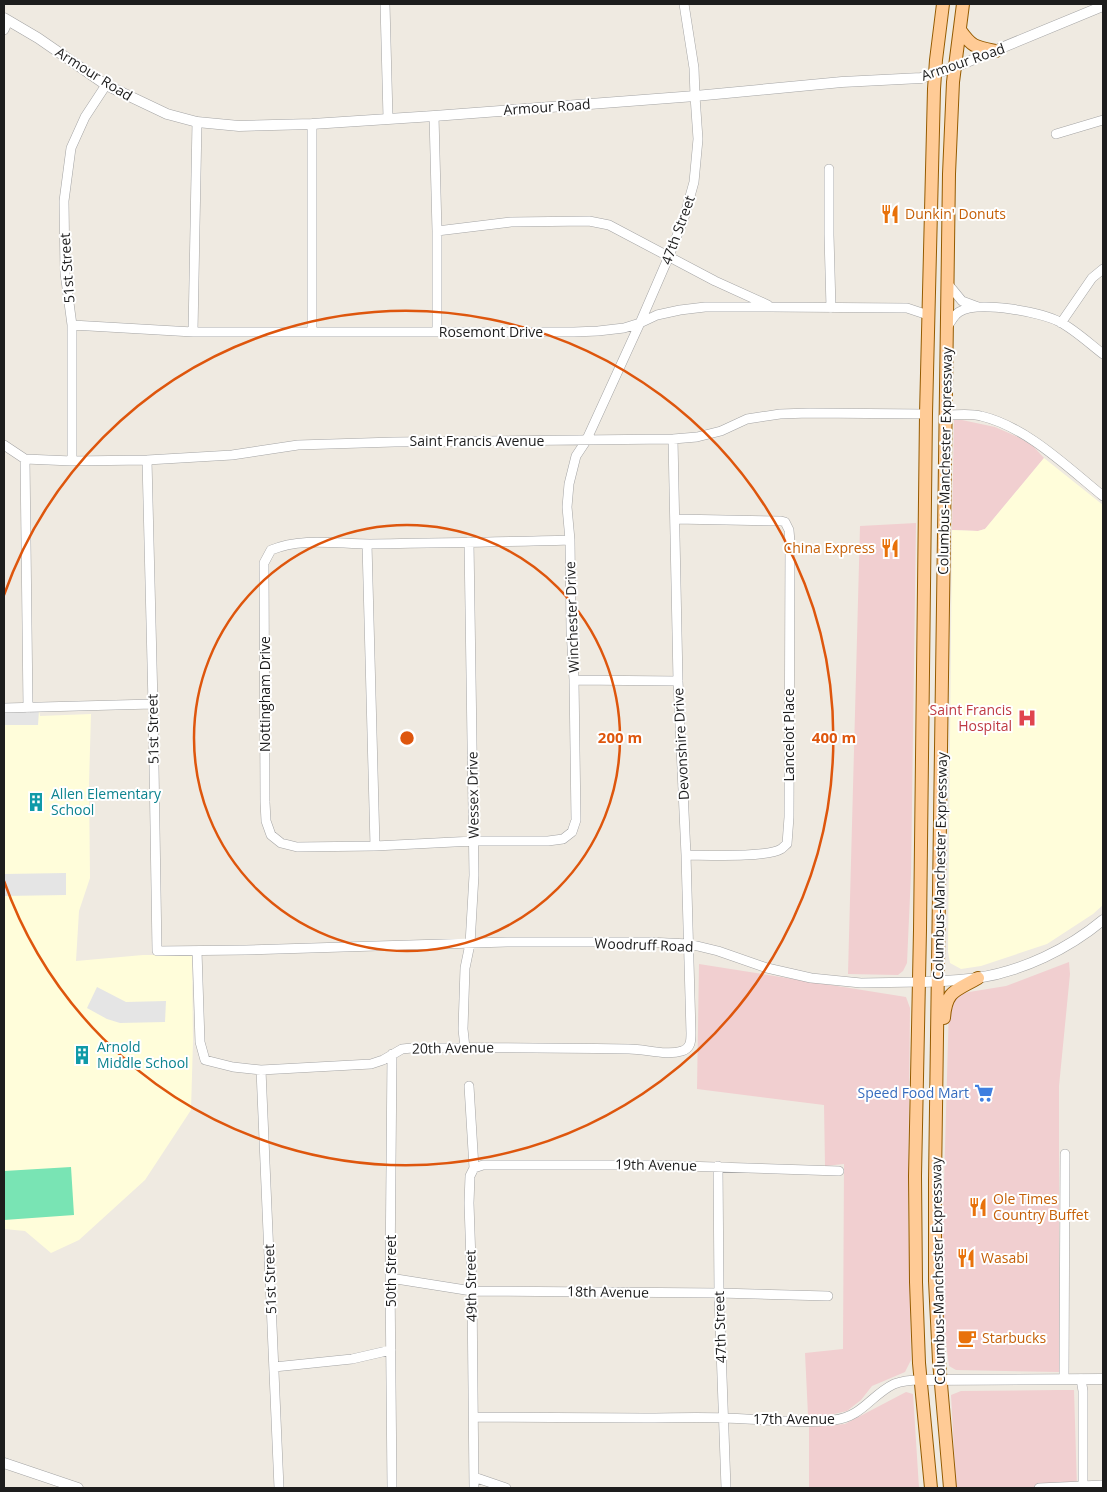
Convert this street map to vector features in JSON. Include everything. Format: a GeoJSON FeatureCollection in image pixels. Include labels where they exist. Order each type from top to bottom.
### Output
{"type":"FeatureCollection","features":[{"type":"Feature","properties":{"kind":"main road","name":"Columbus-Manchester Expressway"},"geometry":{"type":"LineString","coordinates":[[931,1488],[920,1380],[916,1282],[915,1176],[928,300],[935,73],[943,4]]}},
{"type":"Feature","properties":{"kind":"main road","name":"Columbus-Manchester Expressway"},"geometry":{"type":"LineString","coordinates":[[950,1488],[940,1379],[936,1281],[937,1049],[949,174],[955,68],[963,4]]}},
{"type":"Feature","properties":{"kind":"main road"},"geometry":{"type":"LineString","coordinates":[[960,30],[970,43],[978,48],[996,51]]}},
{"type":"Feature","properties":{"kind":"main road"},"geometry":{"type":"LineString","coordinates":[[923,694],[928,706],[929,759],[941,766]]}},
{"type":"Feature","properties":{"kind":"main road"},"geometry":{"type":"LineString","coordinates":[[937,1049],[944,1037],[945,1005],[948,997],[952,992],[978,978]]}},
{"type":"Feature","properties":{"kind":"street"},"geometry":{"type":"LineString","coordinates":[[385,4],[388,118]]}},
{"type":"Feature","properties":{"kind":"street","name":"47th Street"},"geometry":{"type":"LineString","coordinates":[[586,441],[669,256],[684,218],[694,182],[698,139],[694,68],[684,4]]}},
{"type":"Feature","properties":{"kind":"street","name":"Armour Road"},"geometry":{"type":"LineString","coordinates":[[5,23],[38,38],[106,85],[167,114],[197,122],[239,126],[312,124],[434,116],[695,96],[842,82],[922,78],[955,68],[1103,6]]}},
{"type":"Feature","properties":{"kind":"street","name":"51st Street"},"geometry":{"type":"LineString","coordinates":[[72,461],[72,325],[65,273],[64,210],[71,148],[85,117],[106,85]]}},
{"type":"Feature","properties":{"kind":"street"},"geometry":{"type":"LineString","coordinates":[[434,116],[437,332]]}},
{"type":"Feature","properties":{"kind":"street"},"geometry":{"type":"LineString","coordinates":[[1056,134],[1103,120]]}},
{"type":"Feature","properties":{"kind":"street"},"geometry":{"type":"LineString","coordinates":[[193,332],[197,122]]}},
{"type":"Feature","properties":{"kind":"street"},"geometry":{"type":"LineString","coordinates":[[312,124],[312,331]]}},
{"type":"Feature","properties":{"kind":"street"},"geometry":{"type":"LineString","coordinates":[[829,169],[831,308]]}},
{"type":"Feature","properties":{"kind":"street"},"geometry":{"type":"LineString","coordinates":[[437,231],[511,222],[589,221],[609,225],[715,281],[770,306]]}},
{"type":"Feature","properties":{"kind":"street"},"geometry":{"type":"LineString","coordinates":[[1061,323],[1092,278],[1103,268]]}},
{"type":"Feature","properties":{"kind":"street"},"geometry":{"type":"LineString","coordinates":[[948,284],[962,301],[968,304],[1046,316],[1061,323],[1103,354]]}},
{"type":"Feature","properties":{"kind":"street","name":"Rosemont Drive"},"geometry":{"type":"LineString","coordinates":[[907,308],[928,300]]}},
{"type":"Feature","properties":{"kind":"street","name":"Rosemont Drive"},"geometry":{"type":"LineString","coordinates":[[72,325],[193,332],[598,331],[624,328],[680,310],[705,307],[907,308],[928,315]]}},
{"type":"Feature","properties":{"kind":"street"},"geometry":{"type":"LineString","coordinates":[[947,327],[952,319],[961,311],[981,307]]}},
{"type":"Feature","properties":{"kind":"street","name":"Saint Francis Avenue"},"geometry":{"type":"LineString","coordinates":[[25,459],[72,461],[147,460],[232,455],[298,445],[394,442],[673,439],[697,437],[721,431],[748,419],[780,414],[926,414]]}},
{"type":"Feature","properties":{"kind":"street"},"geometry":{"type":"LineString","coordinates":[[946,415],[979,415],[1018,430],[1103,496]]}},
{"type":"Feature","properties":{"kind":"street","name":"Devonshire Drive"},"geometry":{"type":"LineString","coordinates":[[673,439],[678,681],[689,944],[691,1044],[687,1048]]}},
{"type":"Feature","properties":{"kind":"street","name":"Winchester Drive"},"geometry":{"type":"LineString","coordinates":[[474,841],[548,842],[563,839],[572,832],[576,820],[570,540],[567,507],[569,484],[576,456],[586,441]]}},
{"type":"Feature","properties":{"kind":"street"},"geometry":{"type":"LineString","coordinates":[[4,445],[25,459],[28,708]]}},
{"type":"Feature","properties":{"kind":"street","name":"51st Street"},"geometry":{"type":"LineString","coordinates":[[147,460],[153,704],[156,951],[196,951]]}},
{"type":"Feature","properties":{"kind":"street","name":"Lancelot Place"},"geometry":{"type":"LineString","coordinates":[[675,519],[786,522],[790,542],[789,817],[787,844],[780,850],[770,852],[721,856],[686,855]]}},
{"type":"Feature","properties":{"kind":"street"},"geometry":{"type":"LineString","coordinates":[[474,841],[374,846],[367,544],[570,540]]}},
{"type":"Feature","properties":{"kind":"street","name":"Wessex Drive"},"geometry":{"type":"LineString","coordinates":[[465,1048],[463,1000],[465,968],[470,944],[474,875],[469,542]]}},
{"type":"Feature","properties":{"kind":"street","name":"Nottingham Drive"},"geometry":{"type":"LineString","coordinates":[[367,544],[285,544],[271,550],[264,563],[265,783],[266,821],[271,835],[281,843],[297,847],[374,846]]}},
{"type":"Feature","properties":{"kind":"street"},"geometry":{"type":"LineString","coordinates":[[574,680],[678,681]]}},
{"type":"Feature","properties":{"kind":"street"},"geometry":{"type":"LineString","coordinates":[[4,708],[153,704]]}},
{"type":"Feature","properties":{"kind":"street","name":"Woodruff Road"},"geometry":{"type":"LineString","coordinates":[[196,951],[507,942],[648,942],[689,944],[718,951],[768,968],[811,978],[861,983],[919,982],[978,978],[1017,968],[1037,961],[1081,936],[1103,920]]}},
{"type":"Feature","properties":{"kind":"street","name":"20th Avenue"},"geometry":{"type":"LineString","coordinates":[[196,951],[202,1052],[205,1060],[222,1065],[261,1070],[371,1064],[383,1060],[402,1049],[412,1048],[632,1049],[674,1052],[683,1051],[687,1048]]}},
{"type":"Feature","properties":{"kind":"street","name":"50th Street"},"geometry":{"type":"LineString","coordinates":[[392,1054],[390,1278],[392,1488]]}},
{"type":"Feature","properties":{"kind":"street","name":"51st Street"},"geometry":{"type":"LineString","coordinates":[[261,1070],[279,1488]]}},
{"type":"Feature","properties":{"kind":"street","name":"49th Street"},"geometry":{"type":"LineString","coordinates":[[469,1086],[474,1168],[470,1176],[469,1185],[474,1488]]}},
{"type":"Feature","properties":{"kind":"street"},"geometry":{"type":"LineString","coordinates":[[1064,1379],[1065,1154]]}},
{"type":"Feature","properties":{"kind":"street","name":"19th Avenue"},"geometry":{"type":"LineString","coordinates":[[474,1168],[483,1165],[525,1164],[718,1166],[839,1171]]}},
{"type":"Feature","properties":{"kind":"street","name":"47th Street"},"geometry":{"type":"LineString","coordinates":[[718,1166],[719,1294],[726,1488]]}},
{"type":"Feature","properties":{"kind":"street","name":"18th Avenue"},"geometry":{"type":"LineString","coordinates":[[390,1278],[472,1291],[828,1296]]}},
{"type":"Feature","properties":{"kind":"street"},"geometry":{"type":"LineString","coordinates":[[274,1368],[352,1359],[391,1350]]}},
{"type":"Feature","properties":{"kind":"street"},"geometry":{"type":"LineString","coordinates":[[1081,1379],[1083,1391],[1083,1487]]}},
{"type":"Feature","properties":{"kind":"street","name":"17th Avenue"},"geometry":{"type":"LineString","coordinates":[[474,1416],[723,1418],[814,1421],[842,1419],[861,1410],[884,1390],[908,1380],[1103,1379]]}},
{"type":"Feature","properties":{"kind":"street"},"geometry":{"type":"LineString","coordinates":[[4,1463],[62,1486],[78,1488]]}},
{"type":"Feature","properties":{"kind":"street"},"geometry":{"type":"LineString","coordinates":[[474,1476],[506,1488]]}},
{"type":"Feature","properties":{"kind":"street"},"geometry":{"type":"LineString","coordinates":[[1039,1488],[1083,1487],[1103,1484]]}},
{"type":"Feature","properties":{"kind":"shaded area"},"geometry":{"type":"Polygon","coordinates":[[[954,420],[995,427],[1033,446],[1044,458],[985,529],[978,531],[952,530],[954,420]]]}},
{"type":"Feature","properties":{"kind":"shaded area","name":"Saint Francis Hospital"},"geometry":{"type":"Polygon","coordinates":[[[1044,458],[1103,505],[1103,905],[1093,914],[1047,944],[981,966],[961,969],[950,963],[948,952],[952,530],[978,531],[985,529],[1044,458]]]}},
{"type":"Feature","properties":{"kind":"shaded area"},"geometry":{"type":"Polygon","coordinates":[[[916,523],[911,874],[907,963],[903,971],[898,975],[848,974],[860,526],[916,523]]]}},
{"type":"Feature","properties":{"kind":"shaded area"},"geometry":{"type":"Polygon","coordinates":[[[39,711],[40,716],[91,714],[89,784],[90,878],[79,911],[76,961],[143,955],[192,955],[193,1041],[191,1110],[145,1180],[79,1240],[51,1253],[25,1231],[4,1229],[4,712],[39,711]]]}},
{"type":"Feature","properties":{"kind":"shaded area"},"geometry":{"type":"Polygon","coordinates":[[[39,711],[38,725],[4,725],[4,712],[39,711]]]}},
{"type":"Feature","properties":{"kind":"shaded area"},"geometry":{"type":"Polygon","coordinates":[[[66,873],[66,895],[4,896],[4,874],[66,873]]]}},
{"type":"Feature","properties":{"kind":"shaded area"},"geometry":{"type":"Polygon","coordinates":[[[1069,962],[1070,974],[1059,1086],[1059,1372],[956,1370],[949,1366],[943,1320],[942,1253],[949,1006],[957,994],[1006,986],[1069,962]]]}},
{"type":"Feature","properties":{"kind":"shaded area"},"geometry":{"type":"Polygon","coordinates":[[[699,964],[906,997],[910,1008],[908,1199],[911,1360],[905,1372],[872,1386],[861,1400],[847,1411],[825,1416],[808,1415],[805,1353],[843,1349],[844,1164],[825,1166],[824,1105],[697,1089],[699,964]]]}},
{"type":"Feature","properties":{"kind":"shaded area"},"geometry":{"type":"Polygon","coordinates":[[[97,987],[126,1002],[166,1001],[165,1022],[120,1023],[107,1019],[87,1008],[97,987]]]}},
{"type":"Feature","properties":{"kind":"shaded area"},"geometry":{"type":"Polygon","coordinates":[[[1074,1390],[1077,1488],[956,1488],[951,1395],[961,1391],[1074,1390]]]}},
{"type":"Feature","properties":{"kind":"shaded area"},"geometry":{"type":"Polygon","coordinates":[[[906,1392],[913,1394],[919,1488],[809,1487],[809,1427],[845,1424],[906,1392]]]}},
{"type":"Feature","properties":{"kind":"green space"},"geometry":{"type":"Polygon","coordinates":[[[71,1167],[74,1215],[4,1220],[4,1171],[71,1167]]]}},
{"type":"Feature","properties":{"kind":"place","name":"Dunkin' Donuts"},"geometry":{"type":"Point","coordinates":[890,214]}},
{"type":"Feature","properties":{"kind":"place","name":"China Express"},"geometry":{"type":"Point","coordinates":[890,548]}},
{"type":"Feature","properties":{"kind":"place","name":"Saint Francis Hospital"},"geometry":{"type":"Point","coordinates":[1027,718]}},
{"type":"Feature","properties":{"kind":"place","name":"Allen Elementary School"},"geometry":{"type":"Point","coordinates":[36,802]}},
{"type":"Feature","properties":{"kind":"place","name":"Arnold Middle School"},"geometry":{"type":"Point","coordinates":[82,1055]}},
{"type":"Feature","properties":{"kind":"place","name":"Speed Food Mart"},"geometry":{"type":"Point","coordinates":[984,1093]}},
{"type":"Feature","properties":{"kind":"place","name":"Ole Times Country Buffet"},"geometry":{"type":"Point","coordinates":[978,1207]}},
{"type":"Feature","properties":{"kind":"place","name":"Wasabi"},"geometry":{"type":"Point","coordinates":[966,1258]}},
{"type":"Feature","properties":{"kind":"place","name":"Starbucks"},"geometry":{"type":"Point","coordinates":[967,1338]}}]}
